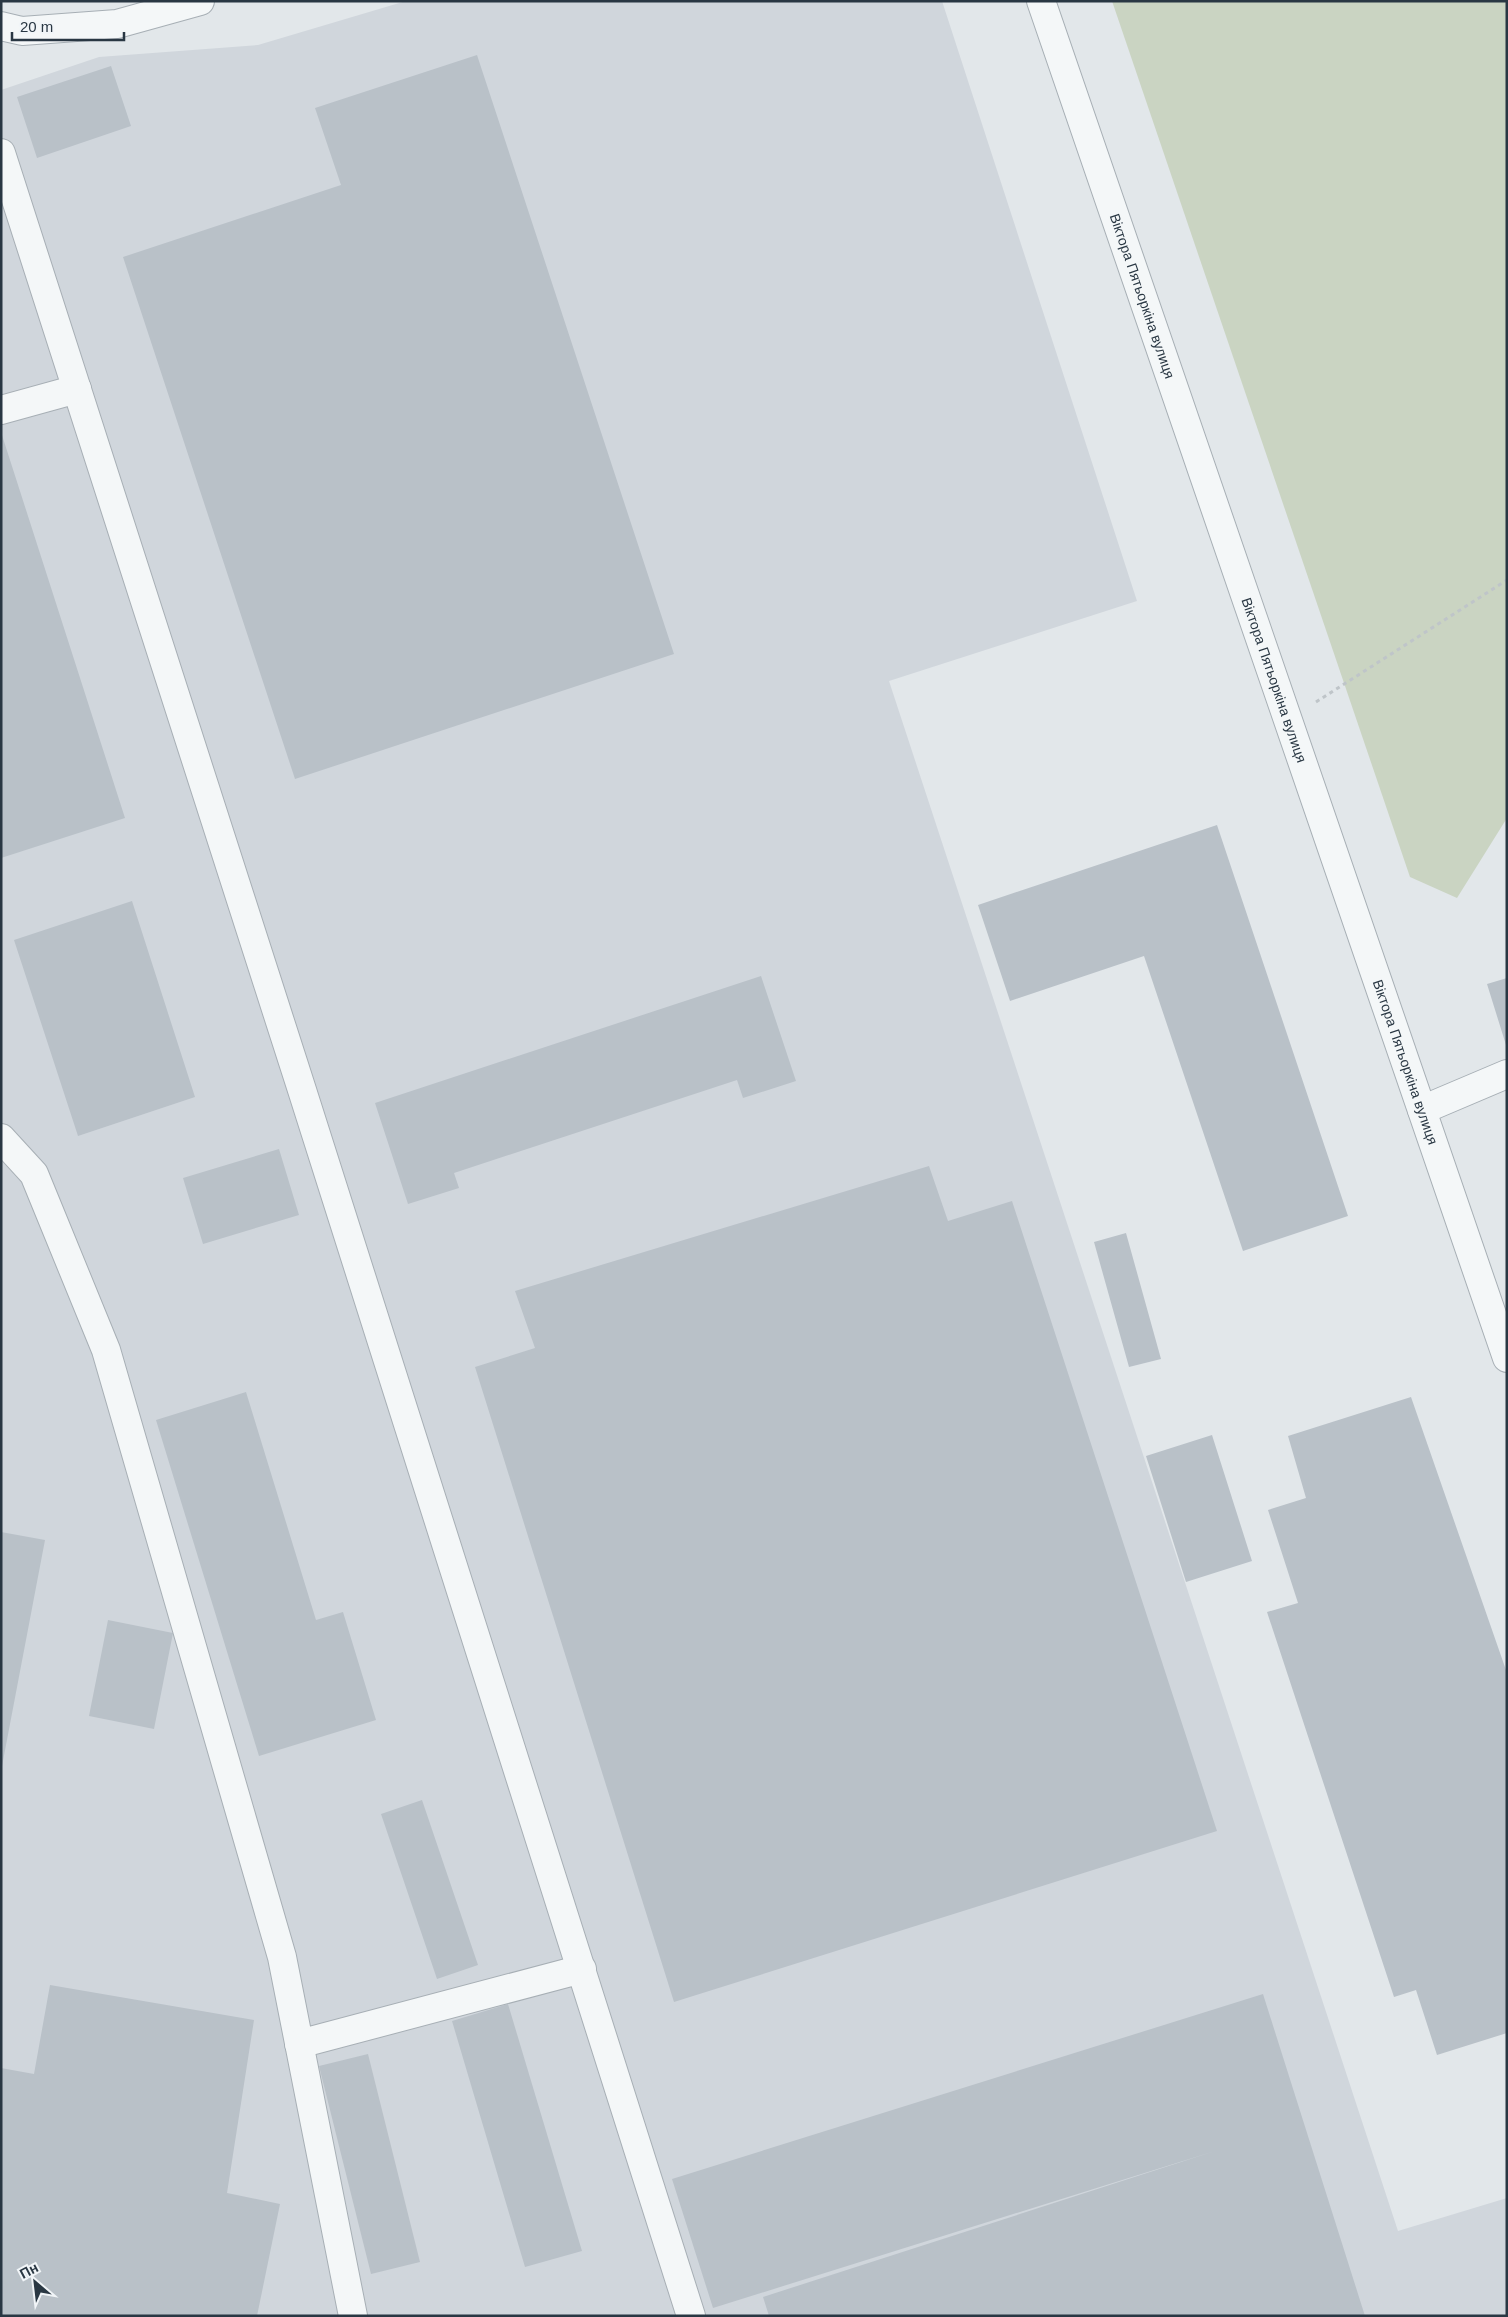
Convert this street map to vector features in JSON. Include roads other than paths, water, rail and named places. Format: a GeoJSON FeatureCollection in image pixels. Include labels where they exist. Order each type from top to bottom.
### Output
{"type":"FeatureCollection","features":[{"type":"Feature","properties":{"kind":"street"},"geometry":{"type":"LineString","coordinates":[[1,26],[22,31],[117,24],[200,1]]}},
{"type":"Feature","properties":{"kind":"street","name":"Віктора Пятьоркіна вулиця"},"geometry":{"type":"LineString","coordinates":[[1041,1],[1507,1358]]}},
{"type":"Feature","properties":{"kind":"street"},"geometry":{"type":"LineString","coordinates":[[1,153],[582,1969],[691,2316]]}},
{"type":"Feature","properties":{"kind":"street"},"geometry":{"type":"LineString","coordinates":[[1,410],[77,389]]}},
{"type":"Feature","properties":{"kind":"street"},"geometry":{"type":"LineString","coordinates":[[1422,1110],[1507,1074]]}},
{"type":"Feature","properties":{"kind":"street"},"geometry":{"type":"LineString","coordinates":[[1,1138],[34,1174],[106,1350],[282,1957],[353,2316]]}},
{"type":"Feature","properties":{"kind":"street"},"geometry":{"type":"LineString","coordinates":[[299,2044],[582,1969]]}}]}
